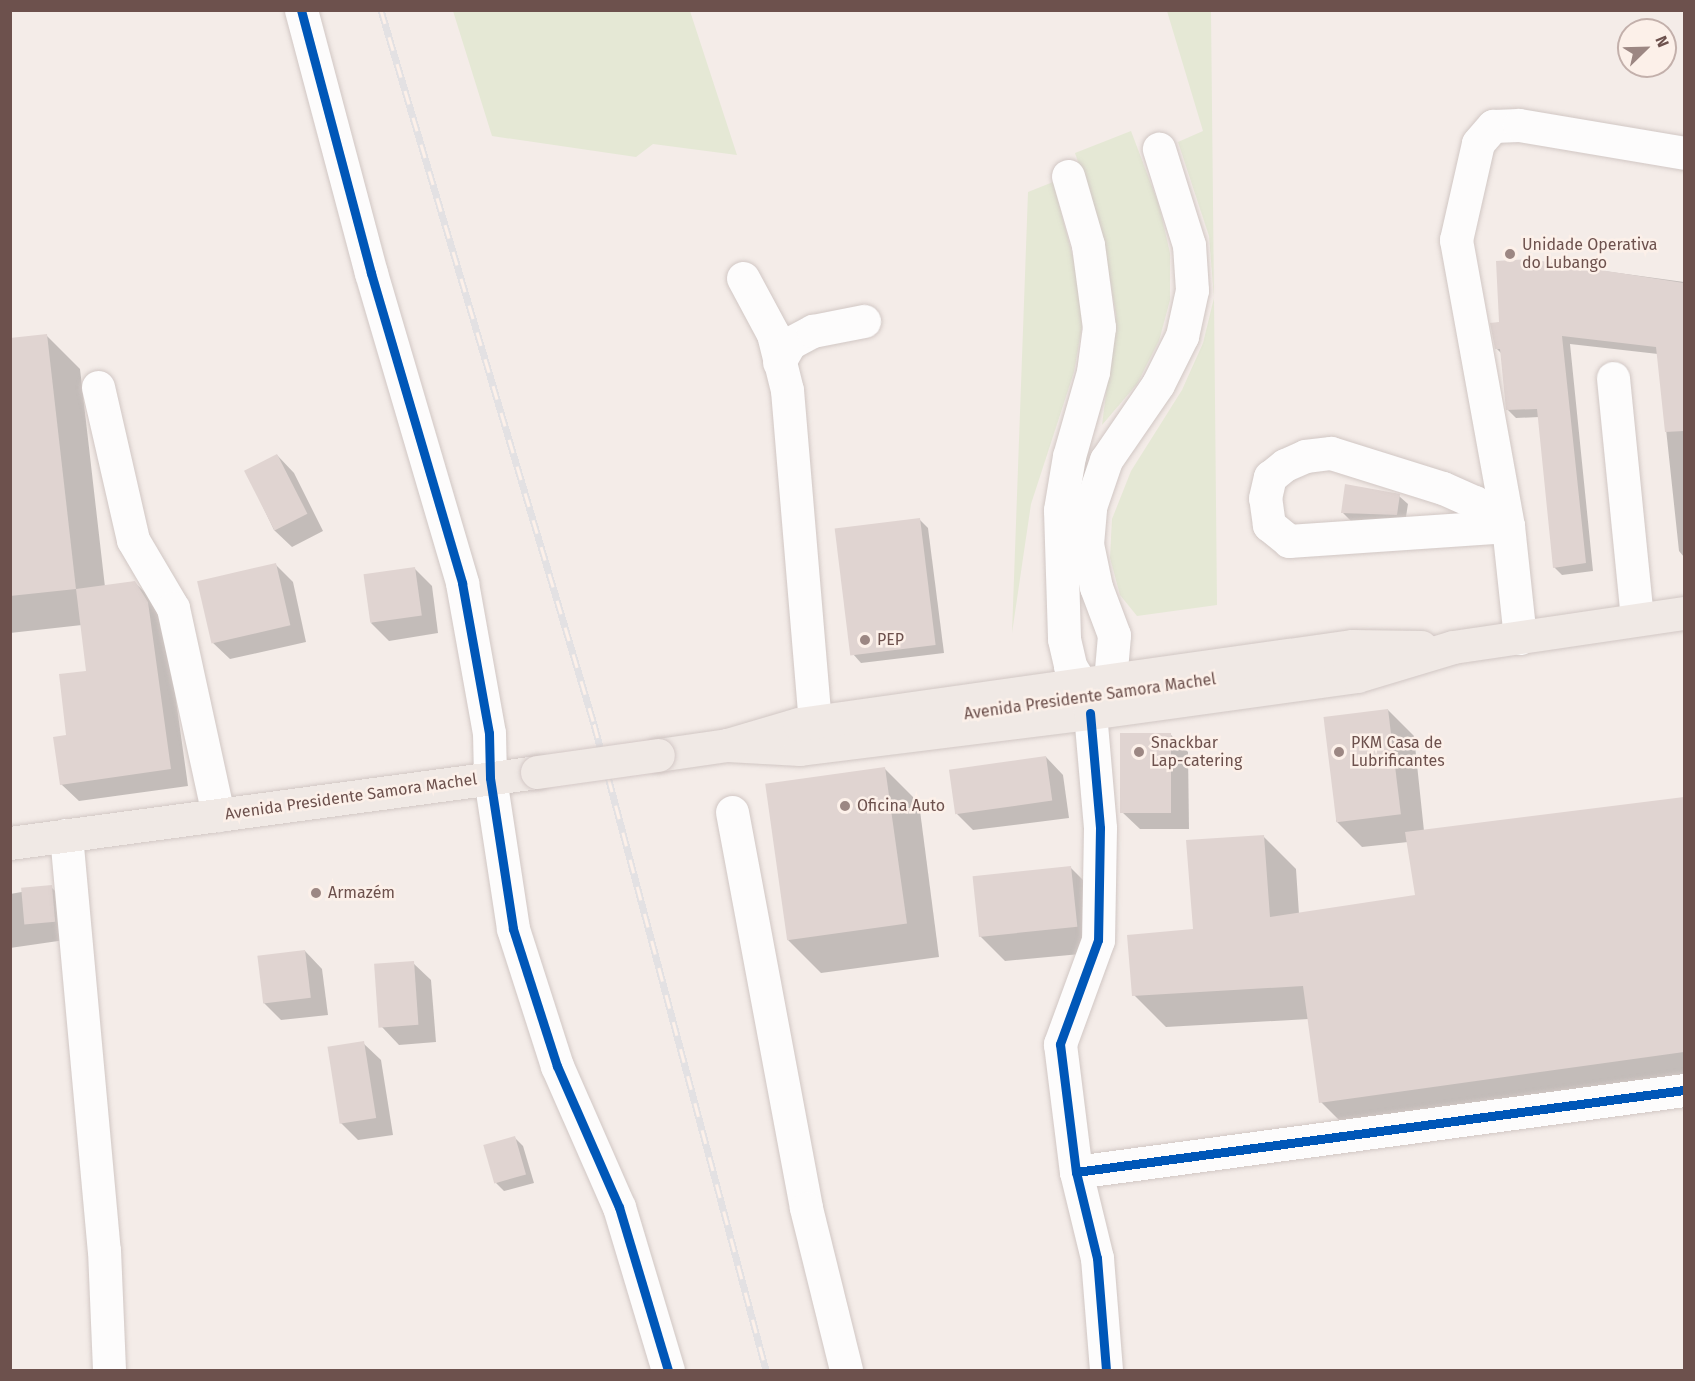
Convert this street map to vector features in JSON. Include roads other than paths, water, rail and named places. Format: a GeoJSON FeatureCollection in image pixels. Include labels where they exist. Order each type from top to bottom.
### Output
{"type":"FeatureCollection","features":[{"type":"Feature","properties":{"kind":"main road","name":"Avenida Presidente Samora Machel"},"geometry":{"type":"LineString","coordinates":[[10,843],[726,745],[815,723],[991,698],[1094,700],[1173,672],[1352,646],[1453,647],[1684,613]]}},
{"type":"Feature","properties":{"kind":"main road","name":"Avenida Presidente Samora Machel"},"geometry":{"type":"LineString","coordinates":[[726,745],[800,749],[1094,700],[1357,676],[1453,647]]}},
{"type":"Feature","properties":{"kind":"street"},"geometry":{"type":"LineString","coordinates":[[301,10],[371,273],[450,533],[489,733],[490,778],[513,929],[557,1066],[618,1207],[668,1371]]}},
{"type":"Feature","properties":{"kind":"street"},"geometry":{"type":"LineString","coordinates":[[1520,638],[1508,526],[1456,240],[1478,143],[1493,126],[1519,125],[1684,153]]}},
{"type":"Feature","properties":{"kind":"street"},"geometry":{"type":"LineString","coordinates":[[1160,149],[1189,245],[1192,290],[1182,336],[1158,384],[1106,460],[1090,507],[1087,544],[1096,587],[1114,635],[1144,663],[1173,672]]}},
{"type":"Feature","properties":{"kind":"street"},"geometry":{"type":"LineString","coordinates":[[1068,177],[1088,245],[1099,327],[1093,372],[1069,456],[1060,510],[1064,639],[1070,666],[1094,700]]}},
{"type":"Feature","properties":{"kind":"street"},"geometry":{"type":"LineString","coordinates":[[743,278],[772,334],[787,390],[815,723]]}},
{"type":"Feature","properties":{"kind":"street"},"geometry":{"type":"LineString","coordinates":[[780,363],[790,343],[813,331],[864,321]]}},
{"type":"Feature","properties":{"kind":"street"},"geometry":{"type":"LineString","coordinates":[[1613,378],[1637,619]]}},
{"type":"Feature","properties":{"kind":"street"},"geometry":{"type":"LineString","coordinates":[[98,387],[133,540],[173,608],[218,814]]}},
{"type":"Feature","properties":{"kind":"street"},"geometry":{"type":"LineString","coordinates":[[1331,453],[1443,488],[1475,502],[1508,526],[1289,541],[1269,525],[1265,498],[1270,477],[1284,465],[1305,456],[1331,453]]}},
{"type":"Feature","properties":{"kind":"street"},"geometry":{"type":"LineString","coordinates":[[1106,1371],[1097,1258],[1076,1172],[1060,1044],[1098,940],[1100,828],[1094,700],[1114,635]]}},
{"type":"Feature","properties":{"kind":"street"},"geometry":{"type":"LineString","coordinates":[[991,698],[1035,681],[1064,639]]}},
{"type":"Feature","properties":{"kind":"street"},"geometry":{"type":"LineString","coordinates":[[732,812],[806,1208],[846,1371]]}},
{"type":"Feature","properties":{"kind":"street"},"geometry":{"type":"LineString","coordinates":[[66,835],[104,1250],[110,1371]]}},
{"type":"Feature","properties":{"kind":"street"},"geometry":{"type":"LineString","coordinates":[[1076,1172],[1684,1090]]}},
{"type":"Feature","properties":{"kind":"railway"},"geometry":{"type":"LineString","coordinates":[[381,10],[594,724],[766,1370]]}},
{"type":"Feature","properties":{"kind":"place","name":"Unidade Operativa do Lubango"},"geometry":{"type":"Point","coordinates":[1510,254]}},
{"type":"Feature","properties":{"kind":"place","name":"PEP"},"geometry":{"type":"Point","coordinates":[865,640]}},
{"type":"Feature","properties":{"kind":"place","name":"Snackbar Lap-catering"},"geometry":{"type":"Point","coordinates":[1139,752]}},
{"type":"Feature","properties":{"kind":"place","name":"PKM Casa de Lubrificantes"},"geometry":{"type":"Point","coordinates":[1339,752]}},
{"type":"Feature","properties":{"kind":"place","name":"Oficina Auto"},"geometry":{"type":"Point","coordinates":[845,806]}},
{"type":"Feature","properties":{"kind":"place","name":"Armazém"},"geometry":{"type":"Point","coordinates":[316,893]}}]}
